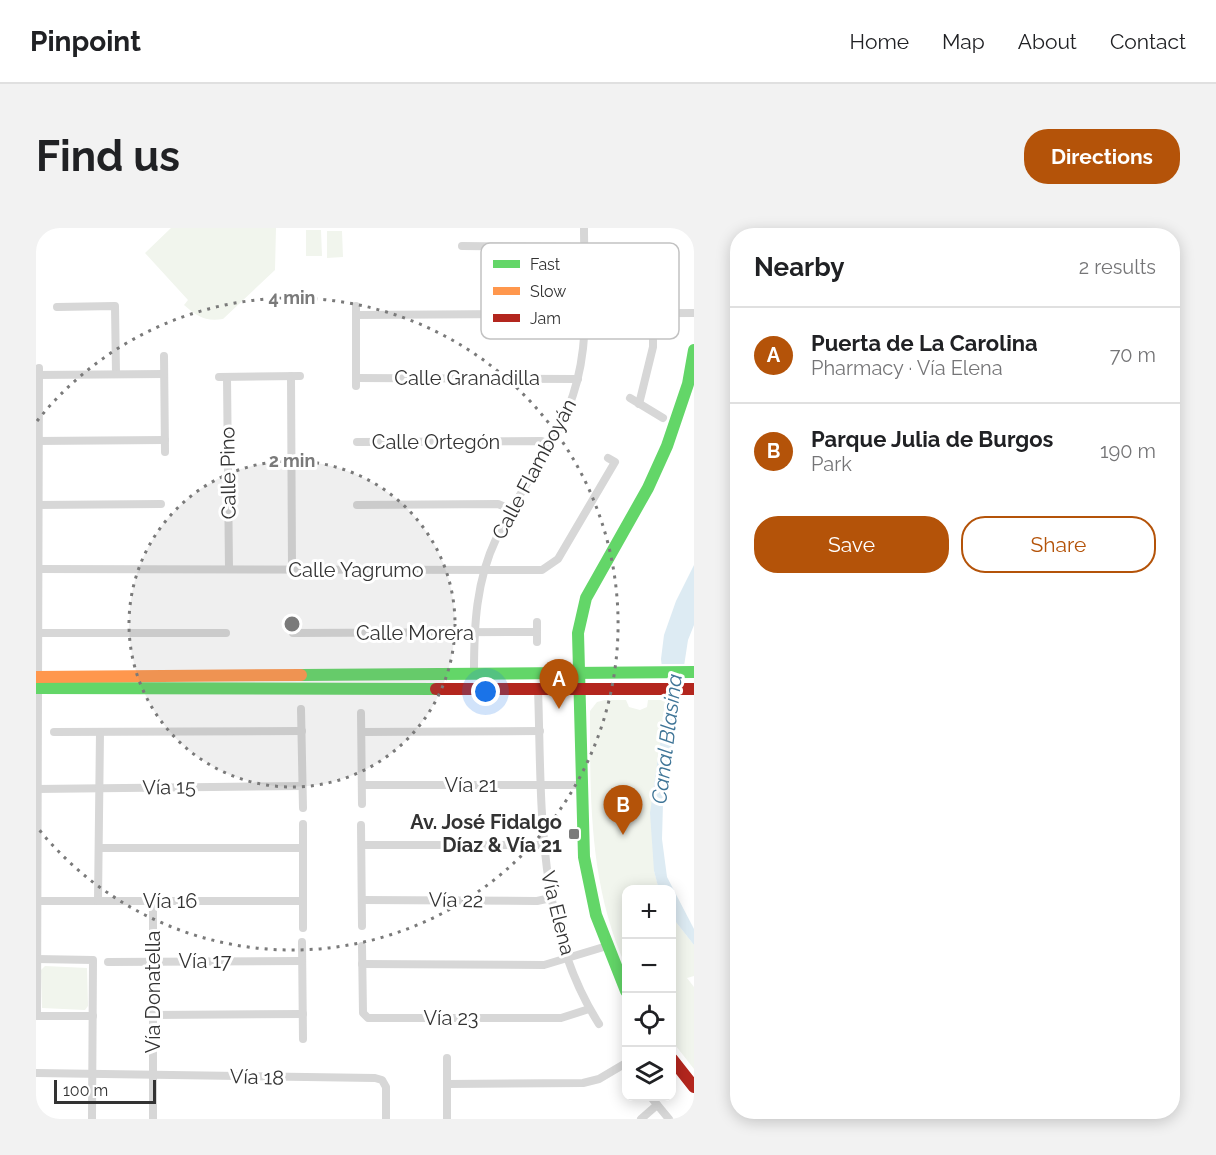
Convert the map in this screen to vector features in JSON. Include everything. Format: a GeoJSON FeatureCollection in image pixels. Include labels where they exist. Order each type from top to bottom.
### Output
{"type":"FeatureCollection","features":[{"type":"Feature","properties":{"kind":"main road"},"geometry":{"type":"LineString","coordinates":[[622,980],[607,946],[588,882],[583,849],[578,689],[579,633],[586,598],[648,488],[667,446],[688,384],[694,350]]}},
{"type":"Feature","properties":{"kind":"main road"},"geometry":{"type":"LineString","coordinates":[[37,683],[474,672],[694,672]]}},
{"type":"Feature","properties":{"kind":"main road"},"geometry":{"type":"LineString","coordinates":[[37,683],[679,688],[694,691]]}},
{"type":"Feature","properties":{"kind":"main road"},"geometry":{"type":"LineString","coordinates":[[676,1064],[694,1087]]}},
{"type":"Feature","properties":{"kind":"street"},"geometry":{"type":"LineString","coordinates":[[462,246],[481,246]]}},
{"type":"Feature","properties":{"kind":"street"},"geometry":{"type":"LineString","coordinates":[[57,307],[114,306],[116,374]]}},
{"type":"Feature","properties":{"kind":"street","name":"Calle Granadilla"},"geometry":{"type":"LineString","coordinates":[[481,312],[356,310],[356,382],[578,379]]}},
{"type":"Feature","properties":{"kind":"street","name":"Calle Flamboyán"},"geometry":{"type":"LineString","coordinates":[[474,672],[474,633],[484,570],[496,538],[550,445],[570,405],[584,353],[584,339]]}},
{"type":"Feature","properties":{"kind":"street"},"geometry":{"type":"LineString","coordinates":[[639,404],[653,339]]}},
{"type":"Feature","properties":{"kind":"street"},"geometry":{"type":"LineString","coordinates":[[164,356],[165,452]]}},
{"type":"Feature","properties":{"kind":"street"},"geometry":{"type":"LineString","coordinates":[[93,1016],[37,1016],[38,373],[164,374]]}},
{"type":"Feature","properties":{"kind":"street","name":"Calle Pino"},"geometry":{"type":"LineString","coordinates":[[229,569],[223,377],[295,376],[292,569]]}},
{"type":"Feature","properties":{"kind":"street"},"geometry":{"type":"LineString","coordinates":[[630,398],[663,418]]}},
{"type":"Feature","properties":{"kind":"street"},"geometry":{"type":"LineString","coordinates":[[37,441],[165,440]]}},
{"type":"Feature","properties":{"kind":"street","name":"Calle Ortegón"},"geometry":{"type":"LineString","coordinates":[[357,442],[542,441],[550,445]]}},
{"type":"Feature","properties":{"kind":"street","name":"Calle Yagrumo"},"geometry":{"type":"LineString","coordinates":[[37,569],[542,570],[551,566],[558,559],[611,460]]}},
{"type":"Feature","properties":{"kind":"street"},"geometry":{"type":"LineString","coordinates":[[37,505],[161,504]]}},
{"type":"Feature","properties":{"kind":"street"},"geometry":{"type":"LineString","coordinates":[[357,506],[498,504],[512,510]]}},
{"type":"Feature","properties":{"kind":"street"},"geometry":{"type":"LineString","coordinates":[[537,622],[537,642]]}},
{"type":"Feature","properties":{"kind":"street","name":"Calle Morera"},"geometry":{"type":"LineString","coordinates":[[293,633],[537,632]]}},
{"type":"Feature","properties":{"kind":"street"},"geometry":{"type":"LineString","coordinates":[[37,633],[226,633]]}},
{"type":"Feature","properties":{"kind":"street","name":"Vía Elena"},"geometry":{"type":"LineString","coordinates":[[538,688],[543,845],[551,898],[569,959],[589,1009],[598,1024]]}},
{"type":"Feature","properties":{"kind":"street"},"geometry":{"type":"LineString","coordinates":[[301,709],[303,808]]}},
{"type":"Feature","properties":{"kind":"street"},"geometry":{"type":"LineString","coordinates":[[362,713],[362,804]]}},
{"type":"Feature","properties":{"kind":"street"},"geometry":{"type":"LineString","coordinates":[[54,732],[302,731]]}},
{"type":"Feature","properties":{"kind":"street"},"geometry":{"type":"LineString","coordinates":[[362,732],[540,731]]}},
{"type":"Feature","properties":{"kind":"street"},"geometry":{"type":"LineString","coordinates":[[98,901],[100,732]]}},
{"type":"Feature","properties":{"kind":"street","name":"Vía 21"},"geometry":{"type":"LineString","coordinates":[[362,785],[580,785]]}},
{"type":"Feature","properties":{"kind":"street","name":"Vía 15"},"geometry":{"type":"LineString","coordinates":[[36,789],[302,786]]}},
{"type":"Feature","properties":{"kind":"street"},"geometry":{"type":"LineString","coordinates":[[303,824],[303,928]]}},
{"type":"Feature","properties":{"kind":"street"},"geometry":{"type":"LineString","coordinates":[[362,825],[362,926]]}},
{"type":"Feature","properties":{"kind":"street"},"geometry":{"type":"LineString","coordinates":[[362,845],[543,845]]}},
{"type":"Feature","properties":{"kind":"street"},"geometry":{"type":"LineString","coordinates":[[99,848],[303,848]]}},
{"type":"Feature","properties":{"kind":"street","name":"Vía 22"},"geometry":{"type":"LineString","coordinates":[[362,900],[537,901],[551,898]]}},
{"type":"Feature","properties":{"kind":"street","name":"Vía 16"},"geometry":{"type":"LineString","coordinates":[[37,901],[303,901]]}},
{"type":"Feature","properties":{"kind":"street","name":"Vía Donatella"},"geometry":{"type":"LineString","coordinates":[[153,901],[153,1119]]}},
{"type":"Feature","properties":{"kind":"street"},"geometry":{"type":"LineString","coordinates":[[302,942],[303,1039]]}},
{"type":"Feature","properties":{"kind":"street","name":"Vía 23"},"geometry":{"type":"LineString","coordinates":[[362,946],[363,1013],[368,1018],[561,1018],[589,1009]]}},
{"type":"Feature","properties":{"kind":"street"},"geometry":{"type":"LineString","coordinates":[[362,964],[544,965],[607,946]]}},
{"type":"Feature","properties":{"kind":"street"},"geometry":{"type":"LineString","coordinates":[[37,959],[93,960],[92,1119]]}},
{"type":"Feature","properties":{"kind":"street","name":"Vía 17"},"geometry":{"type":"LineString","coordinates":[[108,962],[302,961]]}},
{"type":"Feature","properties":{"kind":"street"},"geometry":{"type":"LineString","coordinates":[[153,1015],[303,1014]]}},
{"type":"Feature","properties":{"kind":"street"},"geometry":{"type":"LineString","coordinates":[[447,1058],[447,1119]]}},
{"type":"Feature","properties":{"kind":"street"},"geometry":{"type":"LineString","coordinates":[[447,1084],[583,1083],[599,1079],[622,1067]]}},
{"type":"Feature","properties":{"kind":"street","name":"Vía 18"},"geometry":{"type":"LineString","coordinates":[[36,1072],[375,1078],[382,1080],[386,1088],[386,1119]]}},
{"type":"Feature","properties":{"kind":"street"},"geometry":{"type":"LineString","coordinates":[[654,1101],[669,1119]]}},
{"type":"Feature","properties":{"kind":"street"},"geometry":{"type":"LineString","coordinates":[[641,1119],[657,1105]]}},
{"type":"Feature","properties":{"kind":"shaded area"},"geometry":{"type":"Polygon","coordinates":[[[171,228],[276,228],[275,270],[223,319],[211,320],[202,317],[184,305],[188,300],[145,253],[171,228]]]}},
{"type":"Feature","properties":{"kind":"shaded area"},"geometry":{"type":"Polygon","coordinates":[[[306,230],[321,230],[322,256],[306,256],[306,230]]]}},
{"type":"Feature","properties":{"kind":"shaded area"},"geometry":{"type":"Polygon","coordinates":[[[327,231],[342,231],[343,257],[327,258],[327,231]]]}},
{"type":"Feature","properties":{"kind":"shaded area"},"geometry":{"type":"Polygon","coordinates":[[[626,700],[629,707],[640,710],[647,707],[648,700],[666,700],[654,871],[658,885],[622,885],[622,956],[605,904],[594,841],[590,776],[590,711],[597,702],[626,700]]]}},
{"type":"Feature","properties":{"kind":"shaded area"},"geometry":{"type":"Polygon","coordinates":[[[676,922],[694,945],[694,976],[687,978],[694,987],[694,1069],[676,1046],[676,922]]]}},
{"type":"Feature","properties":{"kind":"shaded area"},"geometry":{"type":"Polygon","coordinates":[[[45,966],[87,968],[88,1006],[85,1010],[42,1008],[41,970],[45,966]]]}},
{"type":"Feature","properties":{"kind":"water","name":"Canal Blasina"},"geometry":{"type":"Polygon","coordinates":[[[694,565],[694,625],[688,640],[663,803],[662,839],[667,877],[671,885],[658,885],[654,871],[650,813],[666,703],[661,659],[664,635],[676,601],[694,565]]]}},
{"type":"Feature","properties":{"kind":"water"},"geometry":{"type":"Polygon","coordinates":[[[676,894],[694,929],[694,945],[676,922],[676,894]]]}},
{"type":"Feature","properties":{"kind":"pier"},"geometry":{"type":"Polygon","coordinates":[[[658,664],[688,664],[683,697],[662,697],[658,664]]]}},
{"type":"Feature","properties":{"kind":"traffic: fast"},"geometry":{"type":"LineString","coordinates":[[622,981],[596,915],[584,857],[578,633],[586,598],[648,488],[667,446],[688,384],[694,350]]}},
{"type":"Feature","properties":{"kind":"traffic: fast"},"geometry":{"type":"LineString","coordinates":[[301,675],[694,672]]}},
{"type":"Feature","properties":{"kind":"traffic: fast"},"geometry":{"type":"LineString","coordinates":[[36,688],[436,689]]}},
{"type":"Feature","properties":{"kind":"traffic: slow"},"geometry":{"type":"LineString","coordinates":[[36,677],[301,675]]}},
{"type":"Feature","properties":{"kind":"traffic: jam"},"geometry":{"type":"LineString","coordinates":[[436,689],[694,689]]}},
{"type":"Feature","properties":{"kind":"traffic: jam"},"geometry":{"type":"LineString","coordinates":[[676,1064],[694,1087]]}},
{"type":"Feature","properties":{"kind":"place","name":"Puerta de La Carolina"},"geometry":{"type":"Point","coordinates":[559,709]}},
{"type":"Feature","properties":{"kind":"place","name":"Av. José Fidalgo Díaz & Vía 21"},"geometry":{"type":"Point","coordinates":[574,834]}},
{"type":"Feature","properties":{"kind":"place","name":"Parque Julia de Burgos"},"geometry":{"type":"Point","coordinates":[623,835]}}]}
